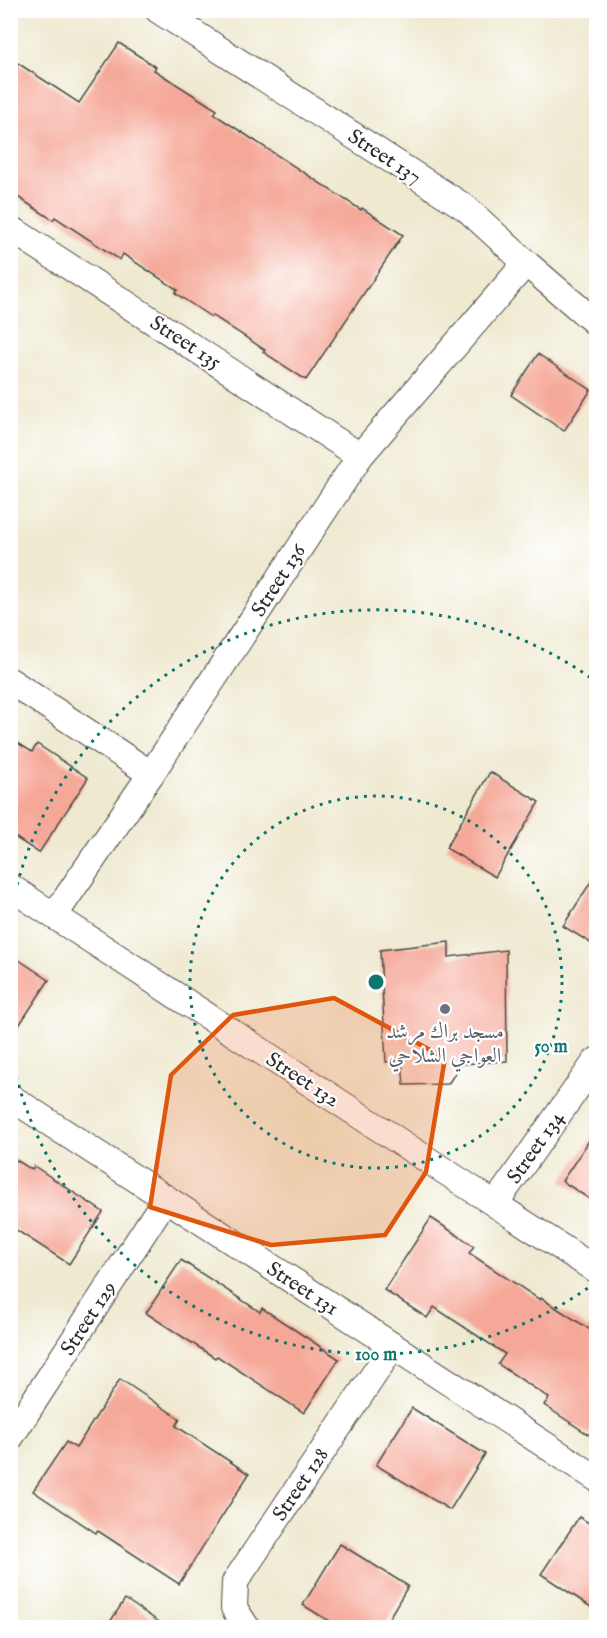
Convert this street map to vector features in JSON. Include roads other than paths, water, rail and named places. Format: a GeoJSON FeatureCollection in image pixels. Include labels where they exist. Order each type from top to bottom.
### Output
{"type":"FeatureCollection","features":[{"type":"Feature","properties":{"kind":"street","name":"Street 137"},"geometry":{"type":"LineString","coordinates":[[158,10],[466,208],[597,323]]}},
{"type":"Feature","properties":{"kind":"street","name":"Street 135"},"geometry":{"type":"LineString","coordinates":[[10,231],[16,232],[360,456]]}},
{"type":"Feature","properties":{"kind":"street","name":"Street 136"},"geometry":{"type":"LineString","coordinates":[[54,916],[151,774],[360,456],[526,262]]}},
{"type":"Feature","properties":{"kind":"street"},"geometry":{"type":"LineString","coordinates":[[10,681],[151,774]]}},
{"type":"Feature","properties":{"kind":"street","name":"Street 132"},"geometry":{"type":"LineString","coordinates":[[10,887],[597,1270]]}},
{"type":"Feature","properties":{"kind":"street","name":"Street 134"},"geometry":{"type":"LineString","coordinates":[[495,1204],[597,1061]]}},
{"type":"Feature","properties":{"kind":"street","name":"Street 131"},"geometry":{"type":"LineString","coordinates":[[10,1097],[597,1478]]}},
{"type":"Feature","properties":{"kind":"street","name":"Street 129"},"geometry":{"type":"LineString","coordinates":[[10,1438],[166,1198]]}},
{"type":"Feature","properties":{"kind":"street","name":"Street 128"},"geometry":{"type":"LineString","coordinates":[[247,1628],[234,1608],[235,1582],[393,1346]]}},
{"type":"Feature","properties":{"kind":"place","name":"مسجد براك مرشد العواجي الشلاحي"},"geometry":{"type":"Point","coordinates":[445,1009]}}]}
